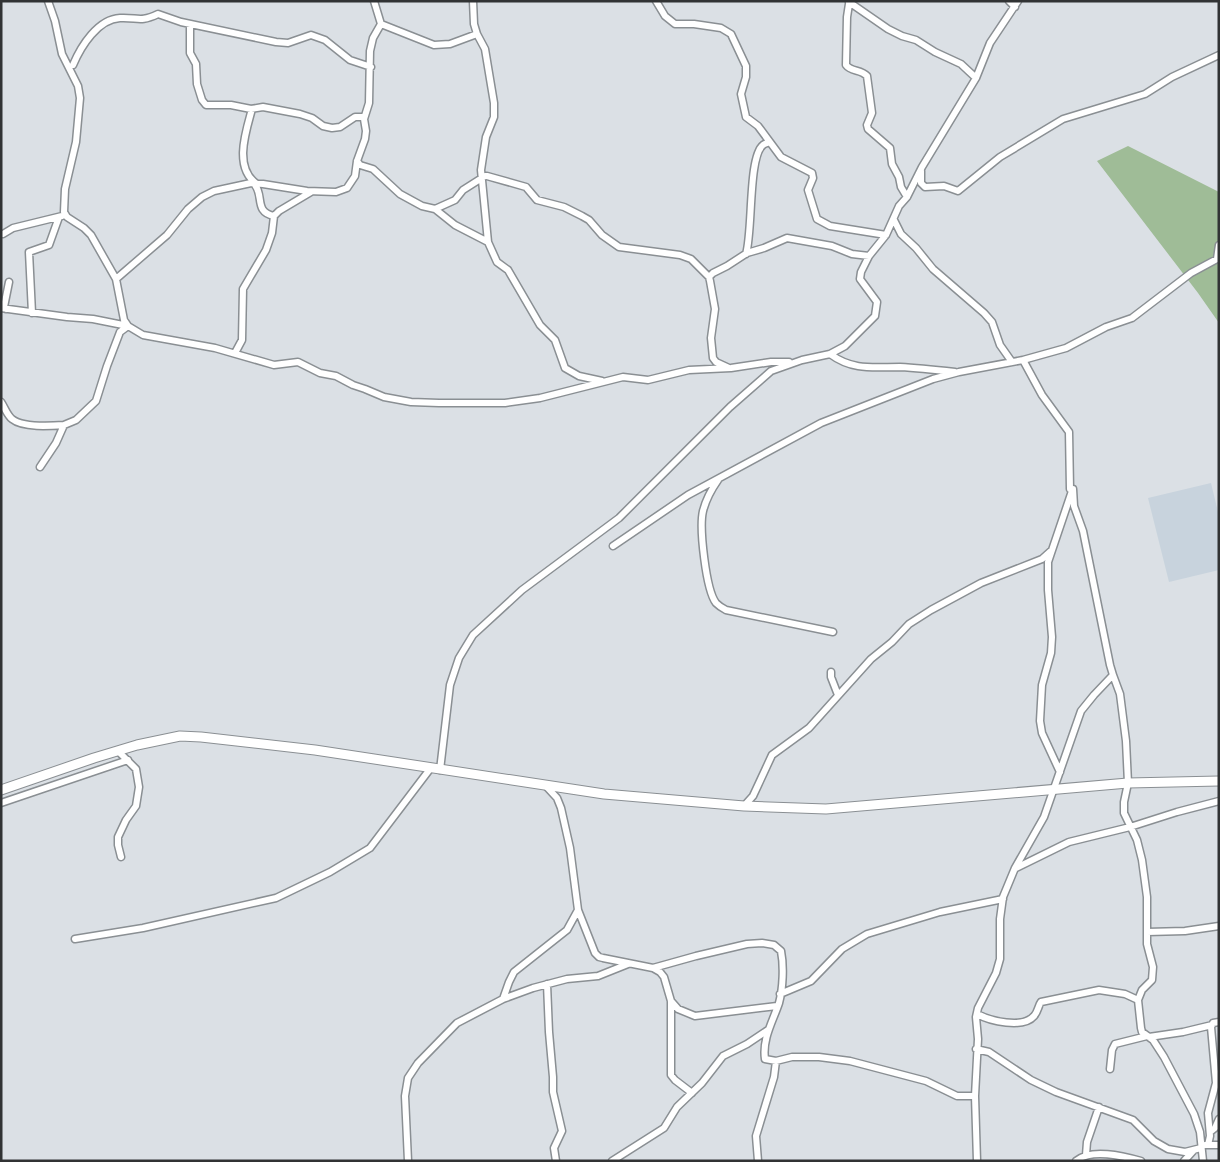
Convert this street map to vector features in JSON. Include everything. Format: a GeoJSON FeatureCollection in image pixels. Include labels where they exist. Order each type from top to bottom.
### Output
{"type":"FeatureCollection","features":[{"type":"Feature","properties":{"kind":"main road"},"geometry":{"type":"LineString","coordinates":[[1,790],[118,751],[180,736],[315,750],[604,794],[744,806],[826,809],[1128,783],[1219,782]]}},
{"type":"Feature","properties":{"kind":"street"},"geometry":{"type":"LineString","coordinates":[[32,314],[29,252],[49,244],[62,216],[65,189],[76,142],[80,98],[78,86],[60,49],[57,27],[48,1]]}},
{"type":"Feature","properties":{"kind":"street"},"geometry":{"type":"LineString","coordinates":[[116,279],[163,238],[175,223],[202,197],[224,188],[257,184],[312,192],[345,190],[355,176],[357,161],[365,139],[364,117],[369,102],[371,46],[381,24],[374,1]]}},
{"type":"Feature","properties":{"kind":"street"},"geometry":{"type":"LineString","coordinates":[[473,1],[473,16],[477,34],[482,41],[486,55],[494,110],[493,121],[486,137],[481,179],[488,242],[497,262],[508,270],[540,325],[554,340],[565,368],[579,376],[604,382]]}},
{"type":"Feature","properties":{"kind":"street"},"geometry":{"type":"LineString","coordinates":[[656,1],[665,16],[675,24],[694,24],[722,28],[731,34],[746,66],[746,77],[741,94],[744,112],[747,118],[758,126],[785,160],[804,168],[813,175],[808,190],[814,215],[817,219],[830,226],[886,235]]}},
{"type":"Feature","properties":{"kind":"street"},"geometry":{"type":"LineString","coordinates":[[440,770],[450,685],[459,658],[473,635],[522,590],[619,518],[753,386],[776,368],[830,354],[851,341],[875,316],[877,302],[860,279],[861,272],[869,256],[886,235],[899,206],[907,197],[922,167],[976,78],[990,43],[1017,4],[1009,1]]}},
{"type":"Feature","properties":{"kind":"street"},"geometry":{"type":"LineString","coordinates":[[907,197],[900,187],[898,174],[892,166],[890,148],[868,129],[867,125],[872,113],[867,76],[864,72],[846,66],[849,3],[874,21],[902,36],[916,40],[935,52],[961,64],[976,78]]}},
{"type":"Feature","properties":{"kind":"street"},"geometry":{"type":"LineString","coordinates":[[73,65],[81,48],[96,30],[111,20],[118,18],[143,20],[158,14],[190,24],[288,43],[311,35],[325,40],[350,60],[371,67]]}},
{"type":"Feature","properties":{"kind":"street"},"geometry":{"type":"LineString","coordinates":[[190,24],[190,53],[196,64],[197,84],[203,102],[210,106],[231,105],[252,109],[263,107],[304,114],[323,126],[332,128],[340,127],[355,117],[364,117]]}},
{"type":"Feature","properties":{"kind":"street"},"geometry":{"type":"LineString","coordinates":[[381,24],[434,45],[450,44],[477,34]]}},
{"type":"Feature","properties":{"kind":"street"},"geometry":{"type":"LineString","coordinates":[[922,167],[921,183],[925,187],[944,186],[958,191],[1000,157],[1063,119],[1145,94],[1172,76],[1219,55]]}},
{"type":"Feature","properties":{"kind":"street"},"geometry":{"type":"LineString","coordinates":[[252,109],[243,146],[243,156],[246,170],[257,184],[255,185],[258,189],[261,206],[267,215],[274,216]]}},
{"type":"Feature","properties":{"kind":"street"},"geometry":{"type":"LineString","coordinates":[[746,254],[752,216],[754,168],[760,148],[770,142]]}},
{"type":"Feature","properties":{"kind":"street"},"geometry":{"type":"LineString","coordinates":[[357,161],[360,165],[373,169],[400,194],[422,206],[435,209],[455,225],[488,242]]}},
{"type":"Feature","properties":{"kind":"street"},"geometry":{"type":"LineString","coordinates":[[435,209],[455,200],[463,190],[487,176],[526,187],[537,200],[564,207],[585,218],[602,235],[619,247],[686,257],[693,261],[709,277],[714,309],[711,338],[712,358],[716,362],[730,368]]}},
{"type":"Feature","properties":{"kind":"street"},"geometry":{"type":"LineString","coordinates":[[235,353],[242,340],[243,289],[266,250],[272,233],[274,216],[279,210],[305,194],[312,192]]}},
{"type":"Feature","properties":{"kind":"street"},"geometry":{"type":"LineString","coordinates":[[3,234],[13,228],[62,216],[84,228],[91,235],[116,279],[124,320],[128,326]]}},
{"type":"Feature","properties":{"kind":"street"},"geometry":{"type":"LineString","coordinates":[[894,220],[901,234],[916,248],[933,269],[992,322],[1000,345],[1012,362]]}},
{"type":"Feature","properties":{"kind":"street"},"geometry":{"type":"LineString","coordinates":[[709,277],[746,254],[787,238],[832,246],[852,254],[869,256]]}},
{"type":"Feature","properties":{"kind":"street"},"geometry":{"type":"LineString","coordinates":[[613,546],[688,495],[821,423],[923,383],[959,372],[1023,360],[1066,348],[1106,328],[1132,318],[1191,273],[1218,258],[1219,244]]}},
{"type":"Feature","properties":{"kind":"street"},"geometry":{"type":"LineString","coordinates":[[10,282],[4,308],[32,314],[93,319],[128,326],[143,335],[235,353],[274,365],[293,362],[302,364],[320,373],[336,376],[355,386],[365,388],[384,397],[411,402],[505,403],[540,398],[623,377],[648,380],[689,370],[730,368],[767,362],[796,363]]}},
{"type":"Feature","properties":{"kind":"street"},"geometry":{"type":"LineString","coordinates":[[1,402],[13,420],[20,423],[41,426],[64,425],[76,420],[96,401],[106,366],[120,332],[128,326]]}},
{"type":"Feature","properties":{"kind":"street"},"geometry":{"type":"LineString","coordinates":[[830,354],[838,360],[862,368],[902,367],[959,372]]}},
{"type":"Feature","properties":{"kind":"street"},"geometry":{"type":"LineString","coordinates":[[1023,360],[1042,394],[1069,432],[1070,489],[1072,488],[1074,506],[1083,531],[1110,665],[1122,701],[1128,783],[1124,810],[1137,840],[1142,860],[1147,898],[1147,944],[1153,977],[1150,983],[1142,990],[1138,1000],[1141,1028],[1164,1057],[1194,1114],[1200,1132],[1203,1161]]}},
{"type":"Feature","properties":{"kind":"street"},"geometry":{"type":"LineString","coordinates":[[40,467],[56,443],[64,425]]}},
{"type":"Feature","properties":{"kind":"street"},"geometry":{"type":"LineString","coordinates":[[718,479],[710,490],[702,516],[707,581],[716,603],[726,610],[833,632]]}},
{"type":"Feature","properties":{"kind":"street"},"geometry":{"type":"LineString","coordinates":[[1060,772],[1042,733],[1040,721],[1042,684],[1051,653],[1052,637],[1047,579],[1048,562],[1072,488]]}},
{"type":"Feature","properties":{"kind":"street"},"geometry":{"type":"LineString","coordinates":[[744,806],[756,789],[772,755],[809,728],[871,659],[919,617],[981,583],[1042,559],[1052,550]]}},
{"type":"Feature","properties":{"kind":"street"},"geometry":{"type":"LineString","coordinates":[[831,672],[831,678],[838,696]]}},
{"type":"Feature","properties":{"kind":"street"},"geometry":{"type":"LineString","coordinates":[[977,1161],[975,1096],[978,1038],[977,1014],[978,1008],[996,973],[1000,959],[1003,899],[1014,868],[1041,825],[1081,711],[1114,675]]}},
{"type":"Feature","properties":{"kind":"street"},"geometry":{"type":"LineString","coordinates":[[118,751],[137,771],[138,793],[136,806],[126,820],[118,837],[121,857]]}},
{"type":"Feature","properties":{"kind":"street"},"geometry":{"type":"LineString","coordinates":[[1,803],[128,760]]}},
{"type":"Feature","properties":{"kind":"street"},"geometry":{"type":"LineString","coordinates":[[75,939],[143,928],[276,898],[330,872],[370,848],[430,769]]}},
{"type":"Feature","properties":{"kind":"street"},"geometry":{"type":"LineString","coordinates":[[545,785],[557,798],[563,814],[570,848],[578,910],[596,955],[628,964],[653,968],[664,977],[671,1001],[671,1075],[692,1093]]}},
{"type":"Feature","properties":{"kind":"street"},"geometry":{"type":"LineString","coordinates":[[1014,868],[1064,844],[1219,801]]}},
{"type":"Feature","properties":{"kind":"street"},"geometry":{"type":"LineString","coordinates":[[780,994],[811,981],[842,949],[867,934],[940,912],[1003,899]]}},
{"type":"Feature","properties":{"kind":"street"},"geometry":{"type":"LineString","coordinates":[[503,999],[514,972],[567,930],[578,910]]}},
{"type":"Feature","properties":{"kind":"street"},"geometry":{"type":"LineString","coordinates":[[1146,932],[1185,931],[1219,926]]}},
{"type":"Feature","properties":{"kind":"street"},"geometry":{"type":"LineString","coordinates":[[653,968],[696,956],[762,943],[774,945],[780,950],[782,979],[777,1006],[768,1030],[765,1060],[776,1061],[792,1057],[819,1057],[850,1061],[926,1081],[957,1096],[975,1096]]}},
{"type":"Feature","properties":{"kind":"street"},"geometry":{"type":"LineString","coordinates":[[408,1161],[405,1096],[407,1082],[411,1071],[457,1023],[503,999],[567,979],[598,976],[628,964]]}},
{"type":"Feature","properties":{"kind":"street"},"geometry":{"type":"LineString","coordinates":[[547,984],[553,1092],[562,1131],[554,1148],[556,1161]]}},
{"type":"Feature","properties":{"kind":"street"},"geometry":{"type":"LineString","coordinates":[[977,1014],[1002,1022],[1026,1022],[1034,1016],[1041,1002],[1097,990],[1125,994],[1138,1000]]}},
{"type":"Feature","properties":{"kind":"street"},"geometry":{"type":"LineString","coordinates":[[671,1001],[678,1008],[695,1016],[777,1006]]}},
{"type":"Feature","properties":{"kind":"street"},"geometry":{"type":"LineString","coordinates":[[1110,1068],[1112,1050],[1115,1044],[1183,1032],[1219,1022]]}},
{"type":"Feature","properties":{"kind":"street"},"geometry":{"type":"LineString","coordinates":[[1210,1132],[1208,1113],[1216,1079],[1212,1052],[1212,1025]]}},
{"type":"Feature","properties":{"kind":"street"},"geometry":{"type":"LineString","coordinates":[[612,1161],[664,1128],[677,1107],[702,1083],[723,1056],[747,1044],[768,1030]]}},
{"type":"Feature","properties":{"kind":"street"},"geometry":{"type":"LineString","coordinates":[[976,1049],[990,1052],[1031,1080],[1056,1092],[1133,1120],[1154,1142],[1168,1149],[1185,1152],[1201,1147],[1219,1145]]}},
{"type":"Feature","properties":{"kind":"street"},"geometry":{"type":"LineString","coordinates":[[758,1161],[756,1136],[774,1077],[776,1061]]}},
{"type":"Feature","properties":{"kind":"street"},"geometry":{"type":"LineString","coordinates":[[1086,1155],[1087,1142],[1099,1107]]}},
{"type":"Feature","properties":{"kind":"street"},"geometry":{"type":"LineString","coordinates":[[1184,1161],[1201,1147],[1219,1120]]}},
{"type":"Feature","properties":{"kind":"street"},"geometry":{"type":"LineString","coordinates":[[1076,1161],[1086,1155],[1118,1155],[1140,1161]]}},
{"type":"Feature","properties":{"kind":"shaded area"},"geometry":{"type":"Polygon","coordinates":[[[1211,483],[1219,516],[1219,570],[1169,582],[1148,498],[1211,483]]]}},
{"type":"Feature","properties":{"kind":"green space"},"geometry":{"type":"Polygon","coordinates":[[[1128,146],[1219,192],[1219,323],[1097,161],[1128,146]]]}}]}
